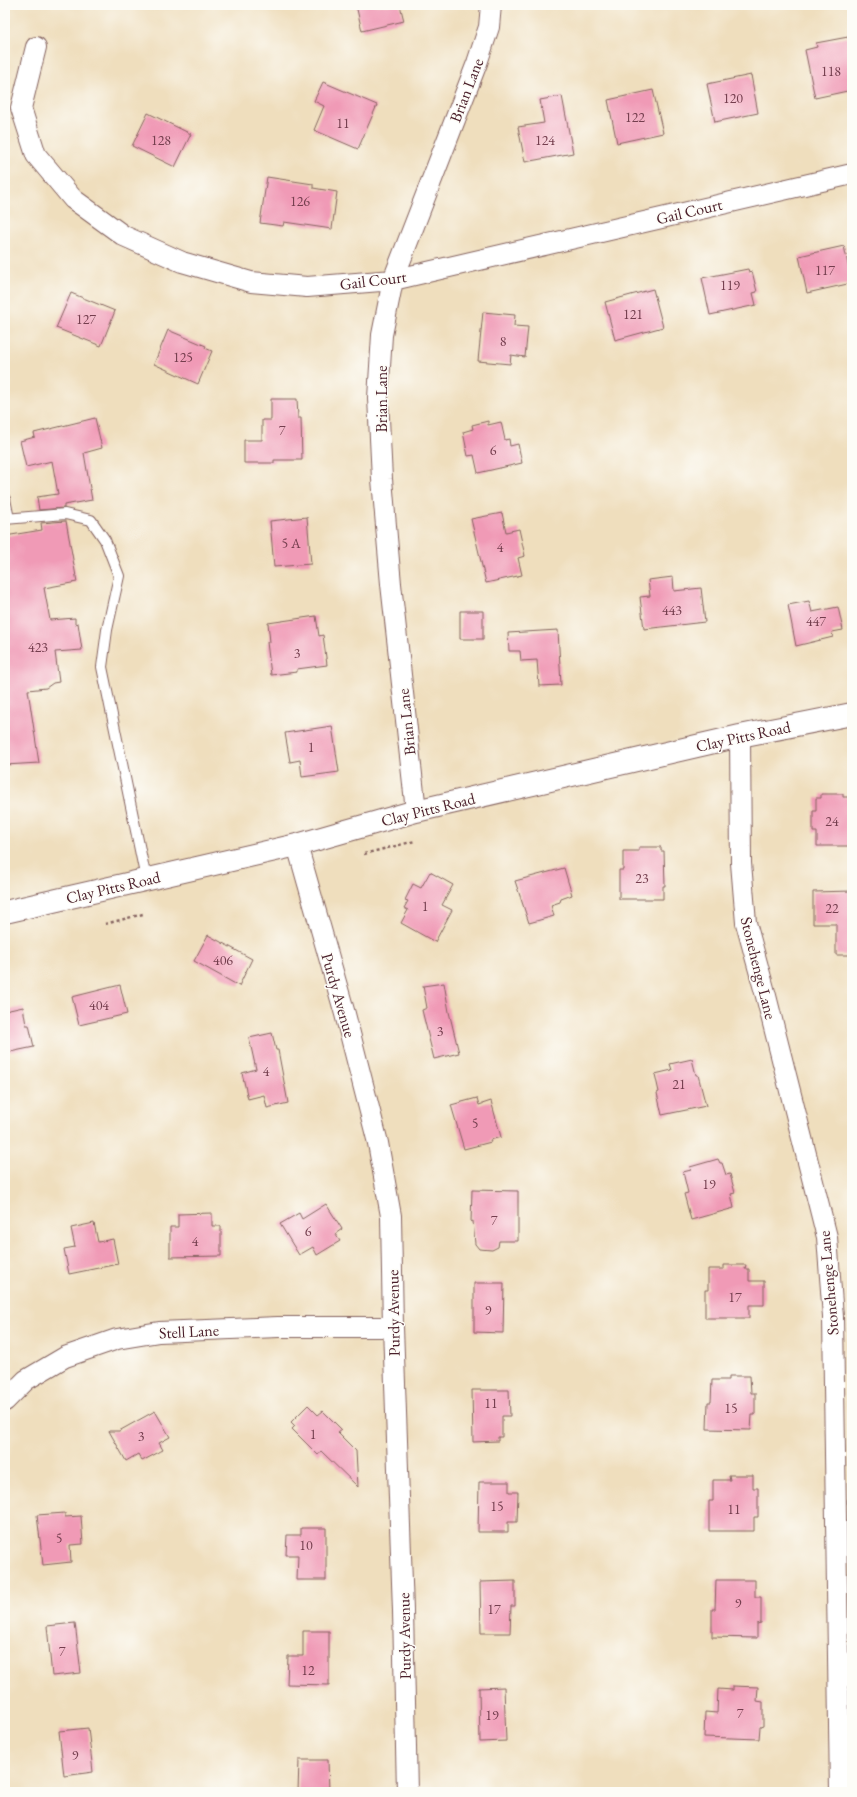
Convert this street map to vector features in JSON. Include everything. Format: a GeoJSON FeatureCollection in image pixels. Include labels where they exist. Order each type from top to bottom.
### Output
{"type":"FeatureCollection","features":[{"type":"Feature","properties":{"kind":"street","name":"Brian Lane"},"geometry":{"type":"LineString","coordinates":[[416,811],[390,576],[378,406],[382,335],[393,280],[477,63],[489,27],[491,5]]}},
{"type":"Feature","properties":{"kind":"street","name":"Gail Court"},"geometry":{"type":"LineString","coordinates":[[36,47],[21,108],[36,155],[73,199],[124,236],[182,262],[251,282],[307,287],[393,280],[852,174]]}},
{"type":"Feature","properties":{"kind":"street","name":"Clay Pitts Road"},"geometry":{"type":"LineString","coordinates":[[5,912],[297,845],[416,811],[740,736],[852,714]]}},
{"type":"Feature","properties":{"kind":"street","name":"Stonehenge Lane"},"geometry":{"type":"LineString","coordinates":[[740,736],[742,863],[746,923],[827,1237],[833,1317],[840,1792]]}},
{"type":"Feature","properties":{"kind":"street","name":"Purdy Avenue"},"geometry":{"type":"LineString","coordinates":[[297,845],[345,1014],[378,1143],[391,1216],[407,1792]]}},
{"type":"Feature","properties":{"kind":"street","name":"Stell Lane"},"geometry":{"type":"LineString","coordinates":[[5,1401],[26,1380],[66,1357],[117,1338],[159,1332],[278,1327],[393,1327]]}},
{"type":"Feature","properties":{"kind":"lane"},"geometry":{"type":"LineString","coordinates":[[5,499],[7,519],[66,514],[92,520],[105,540],[119,576],[106,630],[102,667],[146,879]]}},
{"type":"Feature","properties":{"kind":"path"},"geometry":{"type":"LineString","coordinates":[[364,854],[415,840]]}},
{"type":"Feature","properties":{"kind":"path"},"geometry":{"type":"LineString","coordinates":[[105,924],[144,914]]}},
{"type":"Feature","properties":{"kind":"building"},"geometry":{"type":"Polygon","coordinates":[[[356,5],[400,5],[404,21],[362,31],[356,5]]]}},
{"type":"Feature","properties":{"kind":"building"},"geometry":{"type":"Polygon","coordinates":[[[848,37],[852,58],[852,90],[815,98],[805,50],[817,47],[816,43],[848,37]]]}},
{"type":"Feature","properties":{"kind":"building"},"geometry":{"type":"Polygon","coordinates":[[[751,75],[758,113],[715,122],[707,84],[751,75]]]}},
{"type":"Feature","properties":{"kind":"building"},"geometry":{"type":"Polygon","coordinates":[[[323,82],[377,105],[358,149],[314,130],[324,106],[314,101],[323,82]]]}},
{"type":"Feature","properties":{"kind":"building"},"geometry":{"type":"Polygon","coordinates":[[[653,90],[663,133],[617,143],[608,100],[653,90]]]}},
{"type":"Feature","properties":{"kind":"building"},"geometry":{"type":"Polygon","coordinates":[[[562,96],[573,153],[525,162],[518,127],[544,123],[540,100],[562,96]]]}},
{"type":"Feature","properties":{"kind":"building"},"geometry":{"type":"Polygon","coordinates":[[[148,113],[191,134],[175,167],[132,146],[148,113]]]}},
{"type":"Feature","properties":{"kind":"building"},"geometry":{"type":"Polygon","coordinates":[[[267,177],[313,184],[313,188],[337,192],[332,229],[284,222],[283,226],[260,223],[267,177]]]}},
{"type":"Feature","properties":{"kind":"building"},"geometry":{"type":"Polygon","coordinates":[[[844,246],[852,283],[807,293],[799,256],[844,246]]]}},
{"type":"Feature","properties":{"kind":"building"},"geometry":{"type":"Polygon","coordinates":[[[748,269],[749,272],[752,271],[757,292],[753,293],[756,305],[710,315],[702,278],[748,269]]]}},
{"type":"Feature","properties":{"kind":"building"},"geometry":{"type":"Polygon","coordinates":[[[653,289],[663,327],[615,340],[605,302],[653,289]]]}},
{"type":"Feature","properties":{"kind":"building"},"geometry":{"type":"Polygon","coordinates":[[[71,293],[115,311],[101,346],[56,328],[71,293]]]}},
{"type":"Feature","properties":{"kind":"building"},"geometry":{"type":"Polygon","coordinates":[[[483,312],[515,315],[514,326],[528,327],[525,357],[511,355],[510,364],[478,361],[483,312]]]}},
{"type":"Feature","properties":{"kind":"building"},"geometry":{"type":"Polygon","coordinates":[[[168,330],[206,346],[205,348],[212,351],[198,384],[154,364],[168,330]]]}},
{"type":"Feature","properties":{"kind":"building"},"geometry":{"type":"Polygon","coordinates":[[[271,399],[297,399],[298,418],[301,418],[302,460],[274,460],[274,463],[244,463],[244,440],[262,440],[262,420],[271,420],[271,399]]]}},
{"type":"Feature","properties":{"kind":"building"},"geometry":{"type":"Polygon","coordinates":[[[95,418],[102,448],[84,453],[92,500],[64,505],[64,508],[39,510],[37,497],[58,494],[52,461],[26,467],[20,441],[35,437],[34,433],[95,418]]]}},
{"type":"Feature","properties":{"kind":"building"},"geometry":{"type":"Polygon","coordinates":[[[488,421],[488,425],[501,422],[505,440],[509,439],[510,446],[518,444],[522,463],[478,473],[474,455],[468,456],[463,432],[473,429],[472,425],[488,421]]]}},
{"type":"Feature","properties":{"kind":"building"},"geometry":{"type":"Polygon","coordinates":[[[502,513],[506,532],[519,529],[525,556],[518,558],[522,575],[486,583],[471,519],[502,513]]]}},
{"type":"Feature","properties":{"kind":"building"},"geometry":{"type":"Polygon","coordinates":[[[307,517],[311,564],[274,567],[270,521],[307,517]]]}},
{"type":"Feature","properties":{"kind":"building"},"geometry":{"type":"Polygon","coordinates":[[[66,521],[77,582],[44,588],[50,620],[75,618],[75,624],[78,623],[82,650],[55,652],[59,682],[53,683],[46,688],[28,690],[39,763],[5,765],[5,536],[42,530],[41,523],[66,521]]]}},
{"type":"Feature","properties":{"kind":"building"},"geometry":{"type":"Polygon","coordinates":[[[673,577],[674,591],[701,588],[705,622],[644,629],[640,597],[650,596],[648,580],[673,577]]]}},
{"type":"Feature","properties":{"kind":"building"},"geometry":{"type":"Polygon","coordinates":[[[809,601],[812,612],[838,607],[843,630],[832,632],[833,637],[796,646],[788,605],[809,601]]]}},
{"type":"Feature","properties":{"kind":"building"},"geometry":{"type":"Polygon","coordinates":[[[460,611],[483,611],[483,639],[460,639],[460,611]]]}},
{"type":"Feature","properties":{"kind":"building"},"geometry":{"type":"Polygon","coordinates":[[[316,616],[319,636],[323,635],[327,665],[297,669],[297,672],[271,675],[267,642],[270,642],[268,623],[316,616]]]}},
{"type":"Feature","properties":{"kind":"building"},"geometry":{"type":"Polygon","coordinates":[[[558,630],[561,685],[539,686],[537,660],[521,661],[520,651],[509,651],[508,633],[558,630]]]}},
{"type":"Feature","properties":{"kind":"building"},"geometry":{"type":"Polygon","coordinates":[[[332,726],[339,772],[302,777],[300,760],[290,762],[285,733],[332,726]]]}},
{"type":"Feature","properties":{"kind":"building"},"geometry":{"type":"Polygon","coordinates":[[[821,794],[843,794],[843,797],[852,797],[852,846],[817,846],[817,832],[813,832],[813,811],[816,811],[816,798],[821,798],[821,794]]]}},
{"type":"Feature","properties":{"kind":"building"},"geometry":{"type":"Polygon","coordinates":[[[639,847],[661,847],[661,851],[664,851],[665,886],[663,886],[663,899],[619,899],[619,870],[623,870],[623,851],[639,851],[639,847]]]}},
{"type":"Feature","properties":{"kind":"building"},"geometry":{"type":"Polygon","coordinates":[[[564,868],[572,895],[551,905],[554,916],[529,923],[515,881],[564,868]]]}},
{"type":"Feature","properties":{"kind":"building"},"geometry":{"type":"Polygon","coordinates":[[[430,872],[453,885],[442,905],[452,910],[435,942],[401,923],[408,910],[404,908],[408,901],[405,900],[413,884],[421,888],[430,872]]]}},
{"type":"Feature","properties":{"kind":"building"},"geometry":{"type":"Polygon","coordinates":[[[852,891],[852,955],[836,955],[836,924],[813,924],[813,892],[852,891]]]}},
{"type":"Feature","properties":{"kind":"building"},"geometry":{"type":"Polygon","coordinates":[[[208,935],[252,959],[239,986],[194,961],[208,935]]]}},
{"type":"Feature","properties":{"kind":"building"},"geometry":{"type":"Polygon","coordinates":[[[444,983],[459,1053],[434,1059],[422,1010],[427,1008],[423,986],[444,983]]]}},
{"type":"Feature","properties":{"kind":"building"},"geometry":{"type":"Polygon","coordinates":[[[120,985],[127,1014],[79,1025],[72,997],[120,985]]]}},
{"type":"Feature","properties":{"kind":"building"},"geometry":{"type":"Polygon","coordinates":[[[23,1007],[26,1025],[29,1025],[34,1047],[10,1052],[5,1027],[5,1011],[23,1007]]]}},
{"type":"Feature","properties":{"kind":"building"},"geometry":{"type":"Polygon","coordinates":[[[272,1033],[276,1050],[278,1050],[288,1103],[267,1108],[264,1095],[248,1099],[242,1073],[256,1069],[249,1038],[272,1033]]]}},
{"type":"Feature","properties":{"kind":"building"},"geometry":{"type":"Polygon","coordinates":[[[692,1059],[706,1106],[662,1115],[657,1093],[659,1092],[655,1074],[672,1070],[670,1064],[692,1059]]]}},
{"type":"Feature","properties":{"kind":"building"},"geometry":{"type":"Polygon","coordinates":[[[477,1098],[479,1105],[491,1101],[501,1137],[490,1140],[491,1142],[464,1149],[451,1105],[477,1098]]]}},
{"type":"Feature","properties":{"kind":"building"},"geometry":{"type":"Polygon","coordinates":[[[718,1159],[720,1163],[722,1163],[726,1175],[730,1174],[735,1193],[731,1194],[734,1208],[691,1220],[684,1194],[688,1193],[683,1172],[691,1170],[690,1167],[718,1159]]]}},
{"type":"Feature","properties":{"kind":"building"},"geometry":{"type":"Polygon","coordinates":[[[472,1190],[518,1191],[518,1241],[499,1241],[498,1247],[492,1250],[479,1249],[475,1244],[473,1221],[471,1222],[472,1190]]]}},
{"type":"Feature","properties":{"kind":"building"},"geometry":{"type":"Polygon","coordinates":[[[326,1204],[342,1229],[335,1234],[340,1241],[317,1255],[313,1247],[299,1255],[280,1224],[299,1213],[302,1219],[326,1204]]]}},
{"type":"Feature","properties":{"kind":"building"},"geometry":{"type":"Polygon","coordinates":[[[212,1213],[212,1226],[221,1226],[221,1256],[170,1257],[170,1227],[178,1227],[178,1214],[212,1213]]]}},
{"type":"Feature","properties":{"kind":"building"},"geometry":{"type":"Polygon","coordinates":[[[94,1223],[98,1242],[113,1239],[118,1264],[69,1274],[64,1249],[75,1247],[71,1228],[94,1223]]]}},
{"type":"Feature","properties":{"kind":"building"},"geometry":{"type":"Polygon","coordinates":[[[724,1265],[746,1265],[745,1269],[749,1269],[749,1281],[764,1281],[764,1305],[749,1305],[749,1318],[705,1318],[705,1290],[708,1290],[708,1269],[724,1269],[724,1265]]]}},
{"type":"Feature","properties":{"kind":"building"},"geometry":{"type":"Polygon","coordinates":[[[474,1283],[504,1283],[503,1333],[474,1332],[474,1283]]]}},
{"type":"Feature","properties":{"kind":"building"},"geometry":{"type":"Polygon","coordinates":[[[729,1376],[750,1376],[751,1393],[755,1393],[755,1415],[752,1415],[751,1430],[707,1429],[708,1402],[711,1402],[712,1380],[729,1380],[729,1376]]]}},
{"type":"Feature","properties":{"kind":"building"},"geometry":{"type":"Polygon","coordinates":[[[472,1390],[509,1390],[510,1416],[502,1416],[502,1437],[498,1437],[498,1441],[473,1442],[472,1390]]]}},
{"type":"Feature","properties":{"kind":"building"},"geometry":{"type":"Polygon","coordinates":[[[308,1405],[318,1415],[323,1411],[341,1429],[337,1432],[356,1451],[358,1487],[321,1451],[318,1455],[292,1429],[295,1426],[291,1422],[308,1405]]]}},
{"type":"Feature","properties":{"kind":"building"},"geometry":{"type":"Polygon","coordinates":[[[155,1411],[170,1437],[159,1443],[163,1450],[142,1461],[138,1454],[126,1461],[109,1431],[119,1431],[155,1411]]]}},
{"type":"Feature","properties":{"kind":"building"},"geometry":{"type":"Polygon","coordinates":[[[729,1475],[753,1475],[753,1488],[758,1488],[758,1517],[754,1517],[754,1531],[709,1531],[709,1501],[713,1501],[713,1480],[730,1480],[729,1475]]]}},
{"type":"Feature","properties":{"kind":"building"},"geometry":{"type":"Polygon","coordinates":[[[479,1482],[509,1482],[509,1492],[518,1492],[517,1522],[508,1522],[508,1532],[478,1532],[479,1482]]]}},
{"type":"Feature","properties":{"kind":"building"},"geometry":{"type":"Polygon","coordinates":[[[65,1513],[65,1517],[81,1516],[83,1544],[70,1545],[71,1562],[43,1565],[37,1515],[65,1513]]]}},
{"type":"Feature","properties":{"kind":"building"},"geometry":{"type":"Polygon","coordinates":[[[301,1528],[326,1528],[326,1580],[297,1580],[298,1555],[286,1555],[287,1535],[301,1535],[301,1528]]]}},
{"type":"Feature","properties":{"kind":"building"},"geometry":{"type":"Polygon","coordinates":[[[716,1580],[755,1580],[755,1597],[761,1597],[761,1623],[757,1624],[757,1638],[712,1637],[712,1609],[715,1609],[716,1580]]]}},
{"type":"Feature","properties":{"kind":"building"},"geometry":{"type":"Polygon","coordinates":[[[515,1581],[515,1606],[511,1606],[510,1633],[481,1633],[480,1582],[515,1581]]]}},
{"type":"Feature","properties":{"kind":"building"},"geometry":{"type":"Polygon","coordinates":[[[75,1623],[81,1673],[52,1676],[47,1626],[75,1623]]]}},
{"type":"Feature","properties":{"kind":"building"},"geometry":{"type":"Polygon","coordinates":[[[303,1631],[329,1631],[329,1685],[287,1684],[288,1656],[303,1656],[303,1631]]]}},
{"type":"Feature","properties":{"kind":"building"},"geometry":{"type":"Polygon","coordinates":[[[733,1686],[758,1687],[757,1701],[763,1702],[763,1726],[760,1727],[759,1739],[704,1737],[705,1712],[717,1713],[718,1689],[733,1690],[733,1686]]]}},
{"type":"Feature","properties":{"kind":"building"},"geometry":{"type":"Polygon","coordinates":[[[504,1687],[506,1741],[480,1742],[479,1688],[504,1687]]]}},
{"type":"Feature","properties":{"kind":"building"},"geometry":{"type":"Polygon","coordinates":[[[88,1728],[93,1772],[64,1776],[59,1731],[88,1728]]]}},
{"type":"Feature","properties":{"kind":"building"},"geometry":{"type":"Polygon","coordinates":[[[299,1760],[328,1760],[329,1792],[298,1792],[299,1760]]]}}]}
